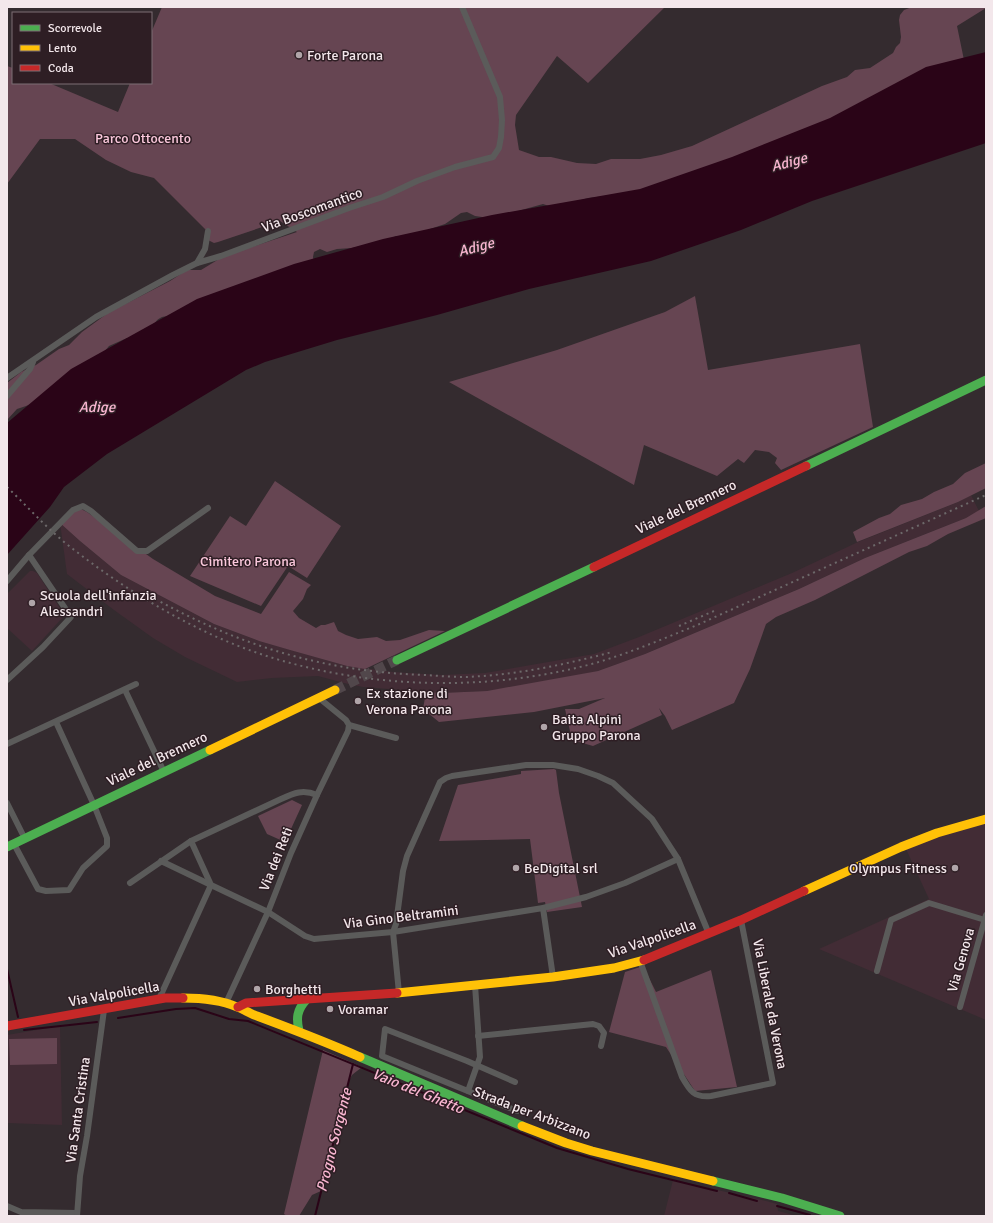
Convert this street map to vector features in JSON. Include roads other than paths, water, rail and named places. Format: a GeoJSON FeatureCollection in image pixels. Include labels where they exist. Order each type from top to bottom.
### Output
{"type":"FeatureCollection","features":[{"type":"Feature","properties":{"kind":"main road","name":"Viale del Brennero"},"geometry":{"type":"LineString","coordinates":[[398,660],[986,380]]}},
{"type":"Feature","properties":{"kind":"main road","name":"Viale del Brennero"},"geometry":{"type":"LineString","coordinates":[[10,845],[335,690]]}},
{"type":"Feature","properties":{"kind":"main road","name":"Via Valpolicella"},"geometry":{"type":"LineString","coordinates":[[238,1007],[246,1003],[399,993],[553,977],[614,968],[640,961],[709,934],[901,847],[937,833],[986,818]]}},
{"type":"Feature","properties":{"kind":"main road","name":"Via Valpolicella"},"geometry":{"type":"LineString","coordinates":[[7,1026],[166,998],[194,998],[226,1003]]}},
{"type":"Feature","properties":{"kind":"main road"},"geometry":{"type":"LineString","coordinates":[[299,1031],[296,1015],[299,1007],[306,1000]]}},
{"type":"Feature","properties":{"kind":"main road","name":"Strada per Arbizzano"},"geometry":{"type":"LineString","coordinates":[[226,1003],[299,1031],[494,1115],[566,1143],[592,1151],[782,1198],[840,1216]]}},
{"type":"Feature","properties":{"kind":"street","name":"Via Boscomantico"},"geometry":{"type":"LineString","coordinates":[[7,378],[33,362],[96,318],[173,275],[198,263],[383,197],[417,181],[455,167],[493,157],[499,148],[501,137],[502,120],[500,97],[462,7]]}},
{"type":"Feature","properties":{"kind":"street"},"geometry":{"type":"LineString","coordinates":[[198,263],[205,248],[208,231]]}},
{"type":"Feature","properties":{"kind":"street"},"geometry":{"type":"LineString","coordinates":[[7,396],[30,369],[33,362]]}},
{"type":"Feature","properties":{"kind":"street"},"geometry":{"type":"LineString","coordinates":[[7,580],[64,518],[74,510],[84,506],[137,551],[147,551],[208,508]]}},
{"type":"Feature","properties":{"kind":"street"},"geometry":{"type":"LineString","coordinates":[[7,680],[43,647],[71,617],[29,555]]}},
{"type":"Feature","properties":{"kind":"street"},"geometry":{"type":"LineString","coordinates":[[7,744],[136,684]]}},
{"type":"Feature","properties":{"kind":"street"},"geometry":{"type":"LineString","coordinates":[[125,690],[164,772]]}},
{"type":"Feature","properties":{"kind":"street"},"geometry":{"type":"LineString","coordinates":[[319,698],[346,720],[349,725],[396,738]]}},
{"type":"Feature","properties":{"kind":"street"},"geometry":{"type":"LineString","coordinates":[[10,845],[38,889],[46,891],[69,890],[83,868],[107,846],[107,838],[94,805],[56,722]]}},
{"type":"Feature","properties":{"kind":"street","name":"Via dei Reti"},"geometry":{"type":"LineString","coordinates":[[226,1003],[268,912],[291,853],[348,731],[349,725]]}},
{"type":"Feature","properties":{"kind":"street"},"geometry":{"type":"LineString","coordinates":[[399,993],[393,932],[396,924],[403,871],[407,856],[435,791],[440,782],[446,778],[526,765],[553,765],[578,769],[613,783],[652,819],[678,859],[709,934]]}},
{"type":"Feature","properties":{"kind":"street"},"geometry":{"type":"LineString","coordinates":[[130,882],[191,841],[293,793],[302,791],[311,792],[317,795]]}},
{"type":"Feature","properties":{"kind":"street"},"geometry":{"type":"LineString","coordinates":[[7,803],[25,839]]}},
{"type":"Feature","properties":{"kind":"street"},"geometry":{"type":"LineString","coordinates":[[159,999],[211,886],[191,841]]}},
{"type":"Feature","properties":{"kind":"street","name":"Via Gino Beltramini"},"geometry":{"type":"LineString","coordinates":[[161,861],[268,912],[305,936],[314,939],[393,932],[543,908],[586,897],[625,883],[678,859]]}},
{"type":"Feature","properties":{"kind":"street","name":"Via Genova"},"geometry":{"type":"LineString","coordinates":[[877,971],[891,920],[929,903],[985,918],[960,1007]]}},
{"type":"Feature","properties":{"kind":"street"},"geometry":{"type":"LineString","coordinates":[[543,908],[553,977]]}},
{"type":"Feature","properties":{"kind":"street","name":"Via Liberale da Verona"},"geometry":{"type":"LineString","coordinates":[[640,961],[682,1077],[694,1094],[703,1097],[711,1096],[773,1083],[741,920]]}},
{"type":"Feature","properties":{"kind":"street"},"geometry":{"type":"LineString","coordinates":[[468,1091],[480,1057],[474,985]]}},
{"type":"Feature","properties":{"kind":"street","name":"Via Santa Cristina"},"geometry":{"type":"LineString","coordinates":[[7,1206],[21,1212],[77,1214],[80,1176],[87,1136],[104,1010]]}},
{"type":"Feature","properties":{"kind":"street"},"geometry":{"type":"LineString","coordinates":[[478,1036],[593,1024],[599,1026],[604,1033],[601,1046]]}},
{"type":"Feature","properties":{"kind":"street"},"geometry":{"type":"LineString","coordinates":[[515,1082],[467,1061],[385,1029],[382,1056],[518,1111]]}},
{"type":"Feature","properties":{"kind":"water","name":"Adige"},"geometry":{"type":"Polygon","coordinates":[[[986,52],[986,143],[812,201],[741,230],[651,261],[529,289],[437,315],[337,340],[265,362],[246,370],[107,454],[64,487],[50,507],[7,555],[7,423],[71,369],[197,299],[294,264],[383,239],[492,215],[640,189],[732,157],[830,118],[926,67],[986,52]]]}},
{"type":"Feature","properties":{"kind":"waterway","name":"Vaio del Ghetto"},"geometry":{"type":"LineString","coordinates":[[7,969],[18,1017]]}},
{"type":"Feature","properties":{"kind":"waterway","name":"Vaio del Ghetto"},"geometry":{"type":"LineString","coordinates":[[118,1018],[176,1009],[195,1008],[229,1019],[248,1021],[557,1148],[628,1169],[717,1191]]}},
{"type":"Feature","properties":{"kind":"waterway","name":"Vaio del Ghetto"},"geometry":{"type":"LineString","coordinates":[[24,1030],[97,1022]]}},
{"type":"Feature","properties":{"kind":"waterway","name":"Progno Sorgente"},"geometry":{"type":"LineString","coordinates":[[315,1216],[353,1064]]}},
{"type":"Feature","properties":{"kind":"waterway","name":"Vaio del Ghetto"},"geometry":{"type":"LineString","coordinates":[[729,1193],[757,1201]]}},
{"type":"Feature","properties":{"kind":"waterway","name":"Vaio del Ghetto"},"geometry":{"type":"LineString","coordinates":[[777,1206],[810,1215]]}},
{"type":"Feature","properties":{"kind":"tunnel"},"geometry":{"type":"LineString","coordinates":[[335,690],[397,660]]}},
{"type":"Feature","properties":{"kind":"railway"},"geometry":{"type":"LineString","coordinates":[[7,487],[56,535],[89,561],[153,604],[204,631],[249,650],[296,664],[344,675],[393,681],[443,683],[492,681],[541,675],[588,665],[615,657],[695,626],[986,495]]}},
{"type":"Feature","properties":{"kind":"railway"},"geometry":{"type":"LineString","coordinates":[[150,596],[183,614],[216,629],[284,653],[318,662],[389,673],[456,677],[484,676],[539,669],[612,652]]}},
{"type":"Feature","properties":{"kind":"railway"},"geometry":{"type":"LineString","coordinates":[[679,626],[714,611]]}},
{"type":"Feature","properties":{"kind":"place","name":"Forte Parona"},"geometry":{"type":"Point","coordinates":[299,55]}},
{"type":"Feature","properties":{"kind":"place","name":"Scuola dell'infanzia Alessandri"},"geometry":{"type":"Point","coordinates":[32,603]}},
{"type":"Feature","properties":{"kind":"place","name":"Ex stazione di Verona Parona"},"geometry":{"type":"Point","coordinates":[358,701]}},
{"type":"Feature","properties":{"kind":"place","name":"Baita Alpini Gruppo Parona"},"geometry":{"type":"Point","coordinates":[544,727]}},
{"type":"Feature","properties":{"kind":"place","name":"BeDigital srl"},"geometry":{"type":"Point","coordinates":[516,868]}},
{"type":"Feature","properties":{"kind":"place","name":"Olympus Fitness"},"geometry":{"type":"Point","coordinates":[955,868]}},
{"type":"Feature","properties":{"kind":"place","name":"Borghetti"},"geometry":{"type":"Point","coordinates":[257,989]}},
{"type":"Feature","properties":{"kind":"place","name":"Voramar"},"geometry":{"type":"Point","coordinates":[330,1009]}},
{"type":"Feature","properties":{"kind":"park label","name":"Parco Ottocento"},"geometry":{"type":"Point","coordinates":[143,138]}},
{"type":"Feature","properties":{"kind":"park label","name":"Cimitero Parona"},"geometry":{"type":"Point","coordinates":[248,561]}}]}
